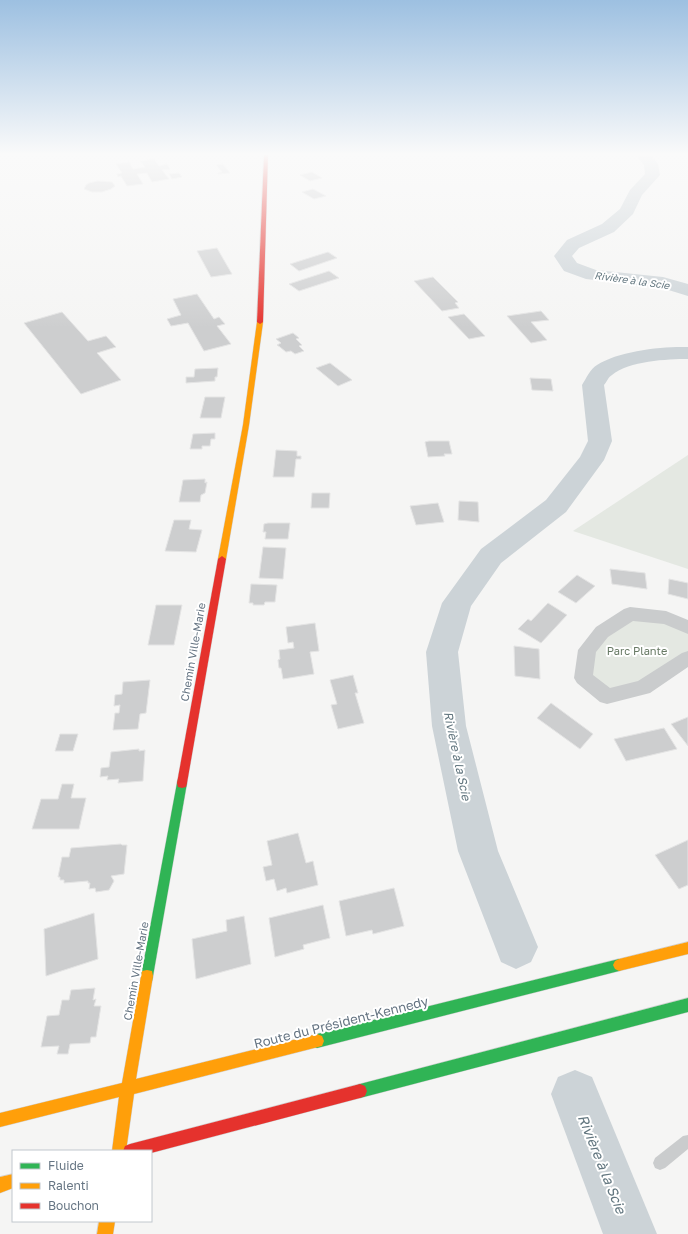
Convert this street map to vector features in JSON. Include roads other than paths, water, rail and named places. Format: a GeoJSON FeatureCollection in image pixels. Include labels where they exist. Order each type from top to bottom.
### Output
{"type":"FeatureCollection","features":[{"type":"Feature","properties":{"kind":"street","name":"Chemin Ville-Marie"},"geometry":{"type":"LineString","coordinates":[[119,1150],[128,1089],[246,424],[260,319],[264,213]]}},
{"type":"Feature","properties":{"kind":"street"},"geometry":{"type":"LineString","coordinates":[[688,627],[666,618],[630,614],[602,632],[587,650],[583,678],[607,696],[642,688],[688,658]]}},
{"type":"Feature","properties":{"kind":"street","name":"Route du Président-Kennedy"},"geometry":{"type":"LineString","coordinates":[[0,1120],[688,948]]}},
{"type":"Feature","properties":{"kind":"street"},"geometry":{"type":"LineString","coordinates":[[134,1150],[688,1006]]}},
{"type":"Feature","properties":{"kind":"street"},"geometry":{"type":"LineString","coordinates":[[0,1185],[12,1181]]}},
{"type":"Feature","properties":{"kind":"street"},"geometry":{"type":"LineString","coordinates":[[105,1234],[108,1222]]}},
{"type":"Feature","properties":{"kind":"lane"},"geometry":{"type":"LineString","coordinates":[[660,1163],[688,1141]]}},
{"type":"Feature","properties":{"kind":"waterway","name":"Rivière à la Scie"},"geometry":{"type":"LineString","coordinates":[[625,213],[608,228],[573,244],[563,256],[570,267],[593,275],[663,283],[688,290]]}},
{"type":"Feature","properties":{"kind":"waterway","name":"Rivière à la Scie"},"geometry":{"type":"LineString","coordinates":[[516,947],[478,851],[449,726],[442,652],[457,603],[491,556],[556,506],[591,460],[600,441],[593,385],[604,370],[635,359],[657,355],[688,353]]}},
{"type":"Feature","properties":{"kind":"waterway","name":"Rivière à la Scie"},"geometry":{"type":"LineString","coordinates":[[575,1094],[630,1234]]}},
{"type":"Feature","properties":{"kind":"park label","name":"Parc Plante"},"geometry":{"type":"Point","coordinates":[637,651]}}]}
